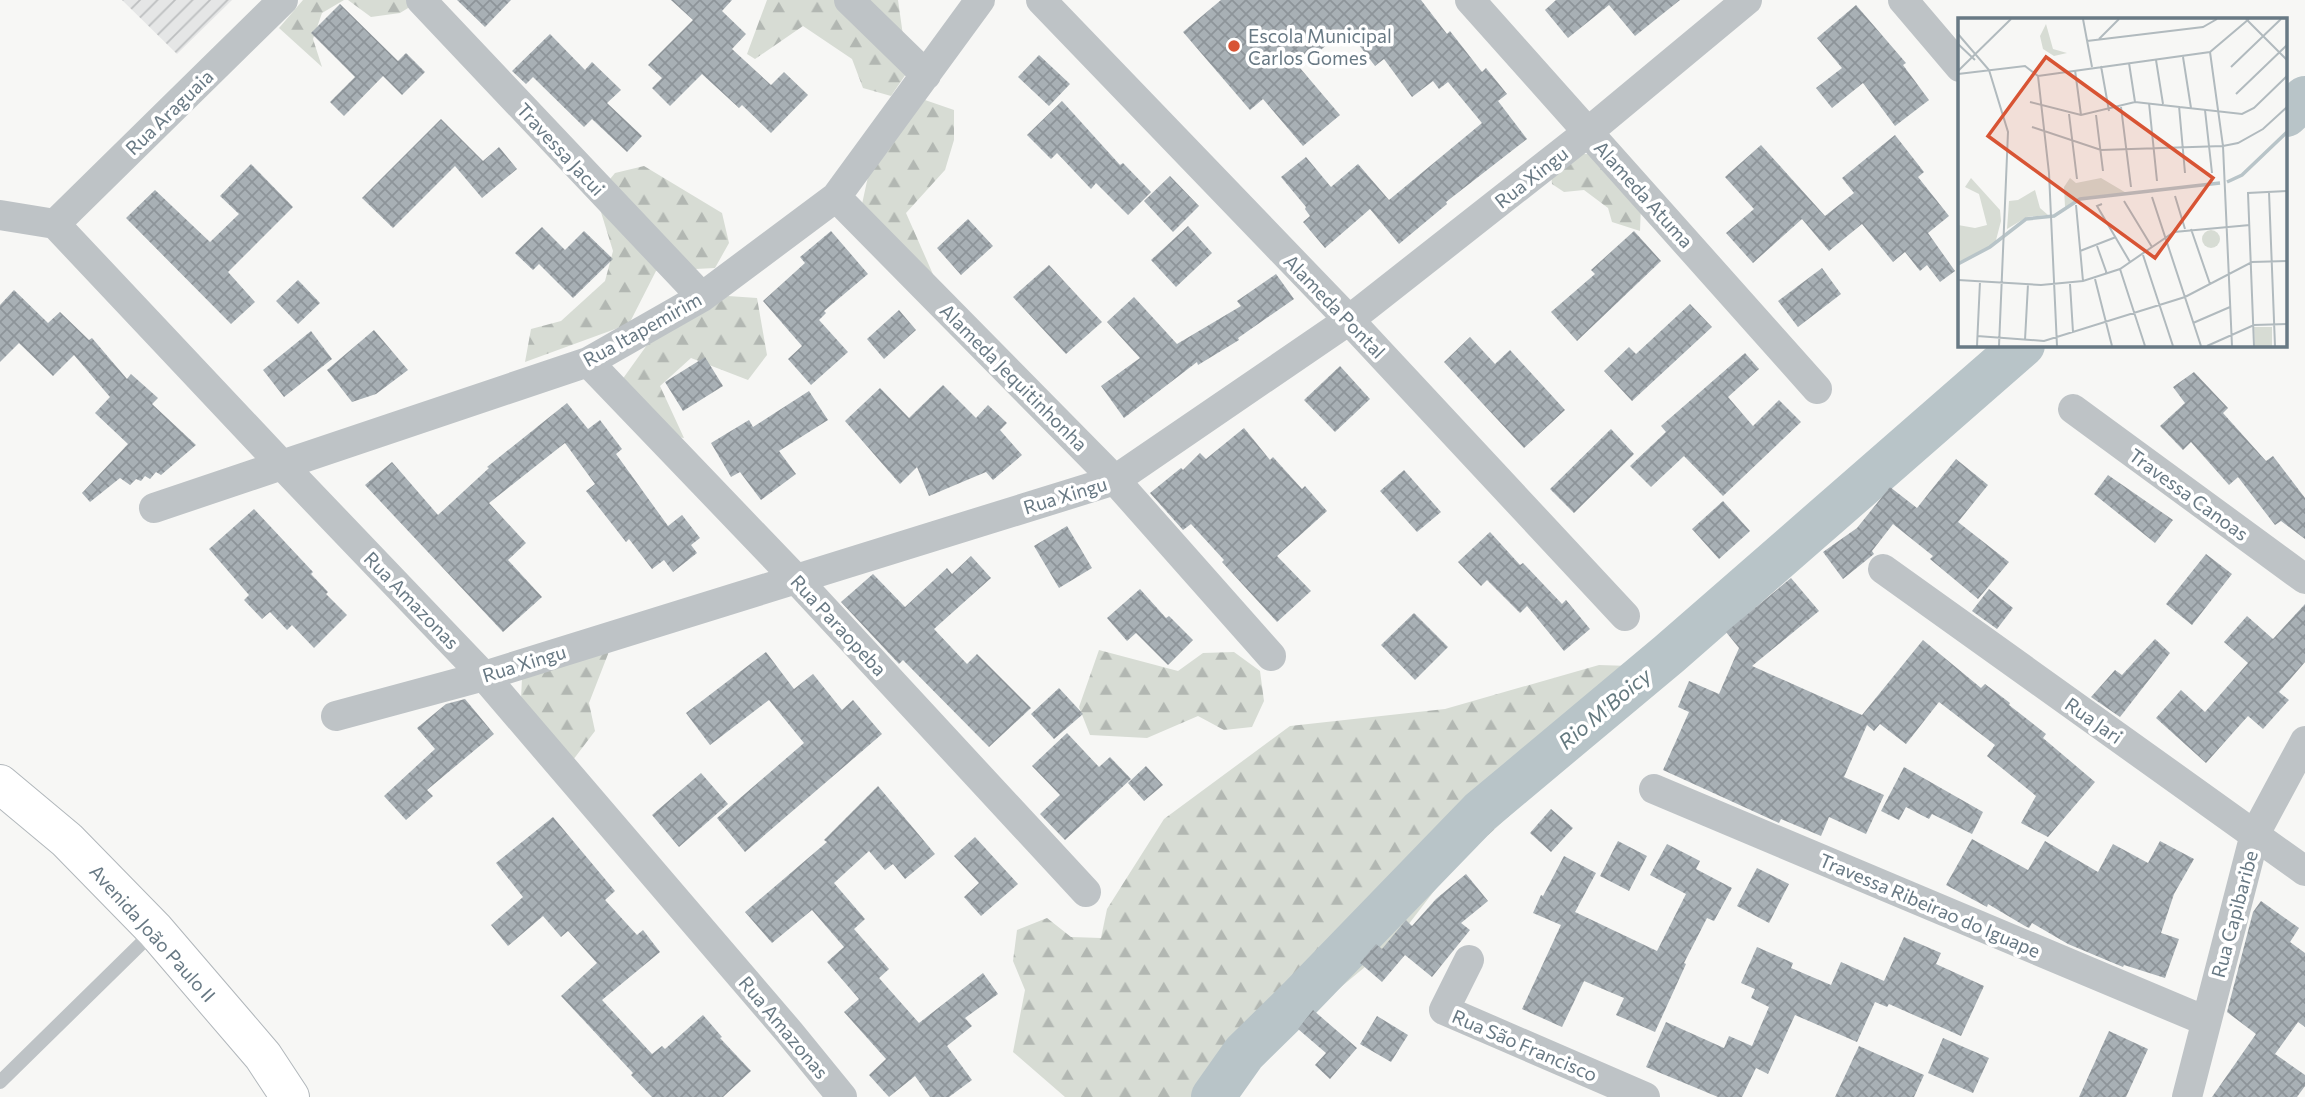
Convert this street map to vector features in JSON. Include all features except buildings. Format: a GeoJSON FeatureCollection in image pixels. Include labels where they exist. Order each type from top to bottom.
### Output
{"type":"FeatureCollection","features":[{"type":"Feature","properties":{"kind":"main road","name":"Avenida João Paulo II"},"geometry":{"type":"LineString","coordinates":[[0,784],[67,840],[155,930],[263,1056],[290,1097]]}},
{"type":"Feature","properties":{"kind":"street","name":"Rua Araguaia"},"geometry":{"type":"LineString","coordinates":[[55,224],[284,0]]}},
{"type":"Feature","properties":{"kind":"street","name":"Travessa Jacui"},"geometry":{"type":"LineString","coordinates":[[421,0],[702,297]]}},
{"type":"Feature","properties":{"kind":"street"},"geometry":{"type":"LineString","coordinates":[[849,0],[926,75]]}},
{"type":"Feature","properties":{"kind":"street","name":"Rua Itapemirim"},"geometry":{"type":"LineString","coordinates":[[155,508],[588,362],[702,297],[836,197],[980,0]]}},
{"type":"Feature","properties":{"kind":"street","name":"Alameda Pontal"},"geometry":{"type":"LineString","coordinates":[[1041,0],[1349,320],[1625,616]]}},
{"type":"Feature","properties":{"kind":"street","name":"Alameda Atuma"},"geometry":{"type":"LineString","coordinates":[[1470,0],[1817,389]]}},
{"type":"Feature","properties":{"kind":"street","name":"Rua Xingu"},"geometry":{"type":"LineString","coordinates":[[336,716],[485,676],[1115,480],[1349,320],[1588,132],[1747,0]]}},
{"type":"Feature","properties":{"kind":"street"},"geometry":{"type":"LineString","coordinates":[[1903,0],[1958,65]]}},
{"type":"Feature","properties":{"kind":"street","name":"Alameda Jequitinhonha"},"geometry":{"type":"LineString","coordinates":[[836,197],[1115,480],[1271,656]]}},
{"type":"Feature","properties":{"kind":"street"},"geometry":{"type":"LineString","coordinates":[[0,215],[55,224]]}},
{"type":"Feature","properties":{"kind":"street","name":"Rua Amazonas"},"geometry":{"type":"LineString","coordinates":[[55,224],[485,676],[842,1097]]}},
{"type":"Feature","properties":{"kind":"street","name":"Rua Paraopeba"},"geometry":{"type":"LineString","coordinates":[[588,362],[797,580],[1086,892]]}},
{"type":"Feature","properties":{"kind":"street","name":"Travessa Canoas"},"geometry":{"type":"LineString","coordinates":[[2073,409],[2305,579]]}},
{"type":"Feature","properties":{"kind":"street","name":"Rua Jari"},"geometry":{"type":"LineString","coordinates":[[1883,569],[2305,870]]}},
{"type":"Feature","properties":{"kind":"street","name":"Rua Capibaribe"},"geometry":{"type":"LineString","coordinates":[[2187,1097],[2255,834],[2305,741]]}},
{"type":"Feature","properties":{"kind":"street","name":"Travessa Ribeirao do Iguape"},"geometry":{"type":"LineString","coordinates":[[1654,789],[2206,1021]]}},
{"type":"Feature","properties":{"kind":"street","name":"Rua São Francisco"},"geometry":{"type":"LineString","coordinates":[[1469,960],[1444,1010],[1645,1097]]}},
{"type":"Feature","properties":{"kind":"lane"},"geometry":{"type":"LineString","coordinates":[[0,1082],[155,930]]}},
{"type":"Feature","properties":{"kind":"shaded area"},"geometry":{"type":"Polygon","coordinates":[[[122,0],[232,0],[177,54],[122,0]]]}},
{"type":"Feature","properties":{"kind":"green space"},"geometry":{"type":"Polygon","coordinates":[[[303,0],[344,0],[322,13],[313,39],[322,67],[279,28],[303,0]]]}},
{"type":"Feature","properties":{"kind":"green space"},"geometry":{"type":"Polygon","coordinates":[[[348,0],[421,0],[400,13],[371,17],[348,0]]]}},
{"type":"Feature","properties":{"kind":"green space"},"geometry":{"type":"Polygon","coordinates":[[[767,0],[898,0],[908,71],[891,96],[863,88],[852,59],[803,26],[755,59],[747,54],[767,0]]]}},
{"type":"Feature","properties":{"kind":"green space"},"geometry":{"type":"Polygon","coordinates":[[[925,100],[954,110],[954,140],[945,170],[906,213],[943,297],[857,227],[869,172],[925,100]]]}},
{"type":"Feature","properties":{"kind":"green space"},"geometry":{"type":"Polygon","coordinates":[[[1567,154],[1592,154],[1641,205],[1640,231],[1612,222],[1608,208],[1584,190],[1564,192],[1552,184],[1551,172],[1567,154]]]}},
{"type":"Feature","properties":{"kind":"green space"},"geometry":{"type":"Polygon","coordinates":[[[644,166],[722,213],[729,243],[715,268],[656,271],[629,324],[525,362],[531,329],[561,321],[605,281],[613,251],[596,196],[615,173],[644,166]]]}},
{"type":"Feature","properties":{"kind":"green space"},"geometry":{"type":"Polygon","coordinates":[[[728,296],[757,298],[767,355],[748,380],[691,358],[660,386],[684,438],[653,433],[619,384],[652,338],[728,296]]]}},
{"type":"Feature","properties":{"kind":"green space"},"geometry":{"type":"Polygon","coordinates":[[[610,649],[589,703],[595,731],[573,760],[521,699],[522,678],[610,649]]]}},
{"type":"Feature","properties":{"kind":"green space"},"geometry":{"type":"Polygon","coordinates":[[[1099,650],[1178,671],[1203,653],[1234,652],[1260,671],[1264,701],[1252,727],[1224,730],[1198,716],[1147,738],[1090,735],[1079,707],[1099,650]]]}},
{"type":"Feature","properties":{"kind":"green space"},"geometry":{"type":"Polygon","coordinates":[[[1599,665],[1630,666],[1644,693],[1451,869],[1395,942],[1234,1076],[1221,1097],[1065,1097],[1013,1052],[1025,990],[1013,961],[1017,930],[1047,918],[1071,937],[1101,938],[1107,909],[1164,819],[1290,726],[1445,709],[1599,665]]]}},
{"type":"Feature","properties":{"kind":"waterway","name":"Rio M'Boicy"},"geometry":{"type":"LineString","coordinates":[[2288,113],[2305,98]]}},
{"type":"Feature","properties":{"kind":"waterway","name":"Rio M'Boicy"},"geometry":{"type":"LineString","coordinates":[[1213,1097],[1244,1053],[1480,812],[1669,654],[2022,346]]}},
{"type":"Feature","properties":{"kind":"place","name":"Escola Municipal Carlos Gomes"},"geometry":{"type":"Point","coordinates":[1234,46]}}]}
